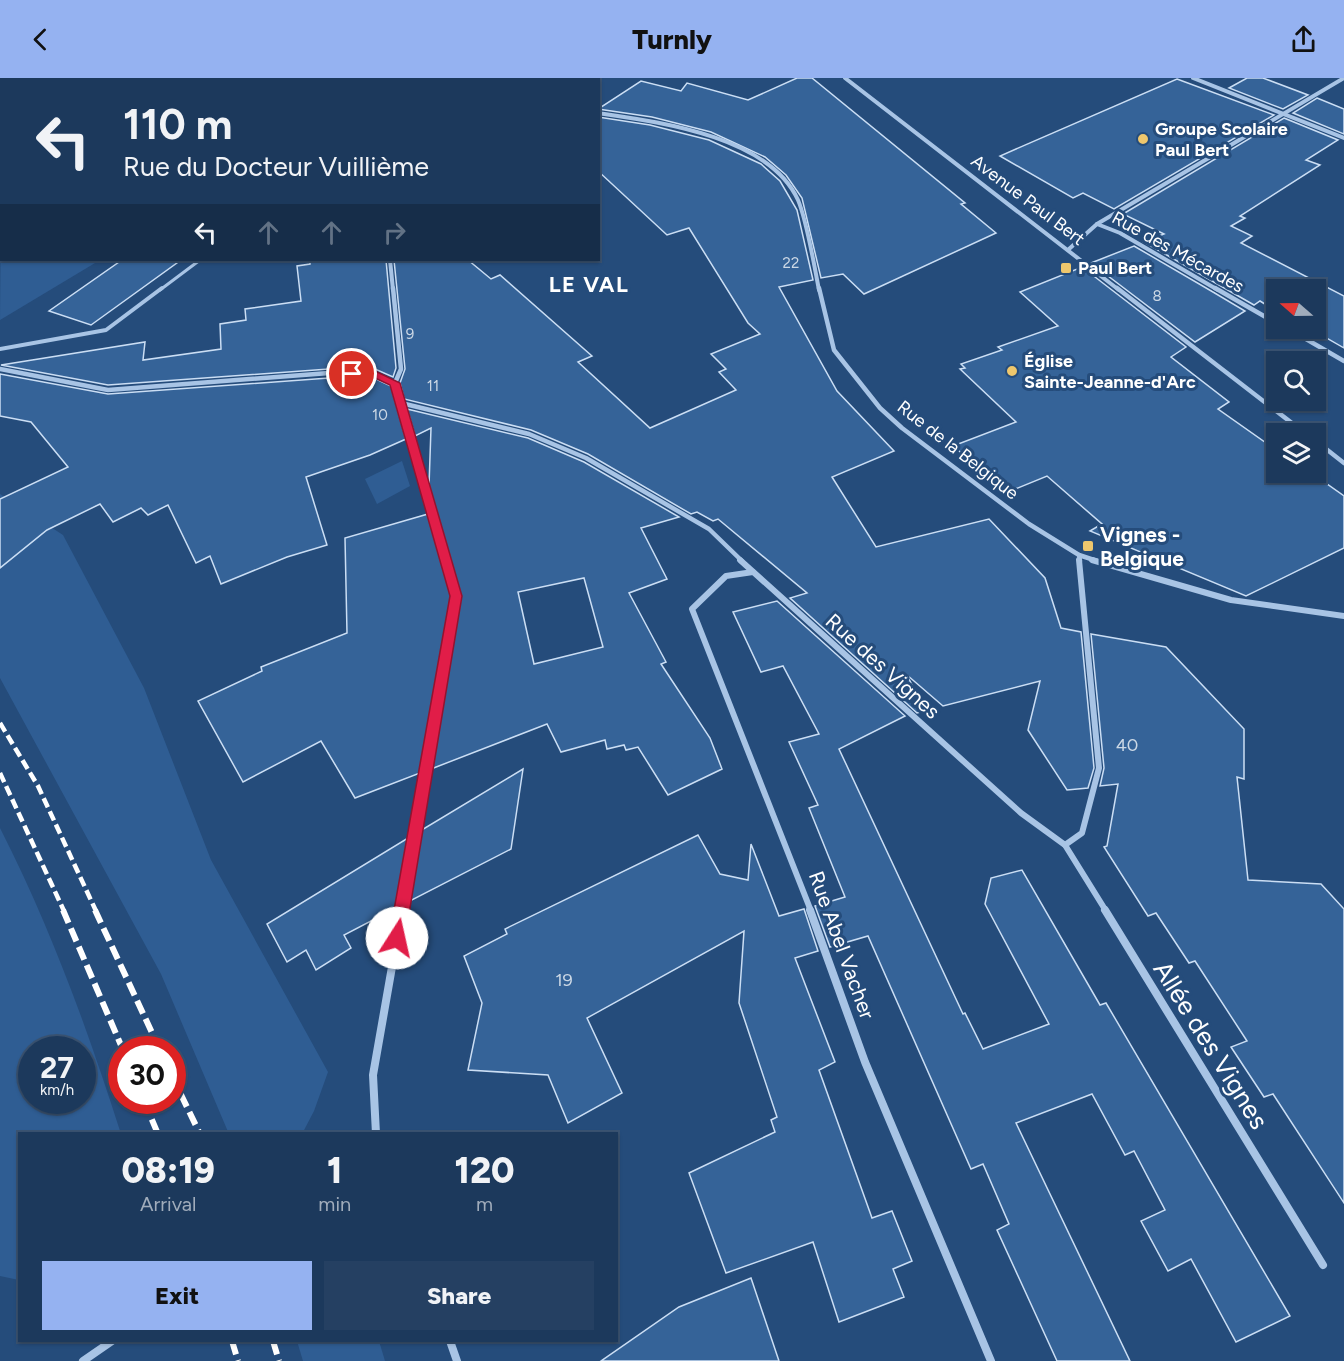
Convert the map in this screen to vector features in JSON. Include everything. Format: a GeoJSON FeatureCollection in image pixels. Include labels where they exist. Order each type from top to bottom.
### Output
{"type":"FeatureCollection","features":[{"type":"Feature","properties":{"kind":"street","name":"Avenue Paul Bert"},"geometry":{"type":"LineString","coordinates":[[845,78],[1070,249],[1292,423]]}},
{"type":"Feature","properties":{"kind":"street"},"geometry":{"type":"LineString","coordinates":[[1193,78],[1344,138]]}},
{"type":"Feature","properties":{"kind":"street"},"geometry":{"type":"LineString","coordinates":[[1070,249],[1097,224],[1344,78]]}},
{"type":"Feature","properties":{"kind":"street","name":"Rue de la Belgique"},"geometry":{"type":"LineString","coordinates":[[600,113],[671,124],[714,138],[748,153],[779,172],[798,200],[834,350],[880,408],[902,428],[1029,524],[1079,555],[1231,600],[1344,616]]}},
{"type":"Feature","properties":{"kind":"street","name":"Rue des Mécardes"},"geometry":{"type":"LineString","coordinates":[[1097,224],[1120,233],[1266,316]]}},
{"type":"Feature","properties":{"kind":"street"},"geometry":{"type":"LineString","coordinates":[[376,1132],[373,1075],[456,596],[395,383],[401,369],[390,261]]}},
{"type":"Feature","properties":{"kind":"street"},"geometry":{"type":"LineString","coordinates":[[1306,339],[1344,361]]}},
{"type":"Feature","properties":{"kind":"street"},"geometry":{"type":"LineString","coordinates":[[0,369],[108,390],[329,373],[375,374],[395,383]]}},
{"type":"Feature","properties":{"kind":"street","name":"Rue des Vignes"},"geometry":{"type":"LineString","coordinates":[[401,404],[529,434],[586,459],[709,529],[753,572],[1021,813],[1065,845]]}},
{"type":"Feature","properties":{"kind":"street"},"geometry":{"type":"LineString","coordinates":[[1326,449],[1344,463]]}},
{"type":"Feature","properties":{"kind":"street"},"geometry":{"type":"LineString","coordinates":[[1065,845],[1082,833],[1099,768],[1079,555]]}},
{"type":"Feature","properties":{"kind":"street","name":"Rue Abel Vacher"},"geometry":{"type":"LineString","coordinates":[[753,572],[726,576],[692,609],[831,963],[865,1062],[991,1361]]}},
{"type":"Feature","properties":{"kind":"street","name":"Allée des Vignes"},"geometry":{"type":"LineString","coordinates":[[1065,845],[1323,1265]]}},
{"type":"Feature","properties":{"kind":"street"},"geometry":{"type":"LineString","coordinates":[[83,1361],[111,1342]]}},
{"type":"Feature","properties":{"kind":"street"},"geometry":{"type":"LineString","coordinates":[[450,1342],[457,1361]]}},
{"type":"Feature","properties":{"kind":"lane"},"geometry":{"type":"LineString","coordinates":[[0,349],[106,330],[199,261]]}},
{"type":"Feature","properties":{"kind":"shaded area"},"geometry":{"type":"Polygon","coordinates":[[[1,261],[98,261],[0,320],[1,261]]]}},
{"type":"Feature","properties":{"kind":"shaded area"},"geometry":{"type":"Polygon","coordinates":[[[402,461],[410,486],[377,504],[365,479],[402,461]]]}},
{"type":"Feature","properties":{"kind":"shaded area"},"geometry":{"type":"Polygon","coordinates":[[[0,494],[63,535],[144,688],[211,860],[328,1072],[314,1111],[303,1132],[228,1132],[161,974],[0,678],[0,494]]]}},
{"type":"Feature","properties":{"kind":"shaded area"},"geometry":{"type":"Polygon","coordinates":[[[0,828],[52,940],[88,1036],[18,1036],[18,1114],[96,1114],[96,1059],[108,1095],[108,1114],[114,1114],[120,1132],[18,1132],[18,1280],[0,1276],[0,828]]]}},
{"type":"Feature","properties":{"kind":"shaded area"},"geometry":{"type":"Polygon","coordinates":[[[297,1342],[379,1342],[385,1361],[303,1361],[297,1342]]]}},
{"type":"Feature","properties":{"kind":"building"},"geometry":{"type":"Polygon","coordinates":[[[797,78],[812,78],[965,203],[961,204],[996,233],[864,294],[843,274],[821,278],[802,198],[786,175],[765,157],[711,132],[652,117],[600,109],[641,81],[681,91],[687,83],[748,100],[797,78]]]}},
{"type":"Feature","properties":{"kind":"building"},"geometry":{"type":"Polygon","coordinates":[[[1247,78],[1263,78],[1308,95],[1283,109],[1229,88],[1247,78]]]}},
{"type":"Feature","properties":{"kind":"building"},"geometry":{"type":"Polygon","coordinates":[[[1177,79],[1274,115],[1114,209],[1083,193],[1073,198],[1000,156],[1177,79]]]}},
{"type":"Feature","properties":{"kind":"building"},"geometry":{"type":"Polygon","coordinates":[[[1317,98],[1344,109],[1344,134],[1293,113],[1317,98]]]}},
{"type":"Feature","properties":{"kind":"building"},"geometry":{"type":"Polygon","coordinates":[[[600,117],[650,125],[709,140],[761,164],[780,181],[797,210],[813,280],[779,287],[837,391],[894,451],[832,477],[876,547],[989,519],[1045,578],[1061,628],[1081,632],[1094,768],[1088,788],[1067,790],[1028,730],[1040,681],[943,706],[907,675],[925,711],[917,713],[790,598],[807,593],[718,519],[713,521],[697,512],[691,514],[588,454],[531,430],[404,399],[400,383],[405,369],[394,261],[469,261],[491,279],[500,275],[592,356],[578,362],[650,428],[736,390],[719,372],[726,369],[711,354],[760,334],[748,323],[689,228],[667,235],[600,173],[600,117]]]}},
{"type":"Feature","properties":{"kind":"building"},"geometry":{"type":"Polygon","coordinates":[[[1284,118],[1338,140],[1306,160],[1320,165],[1240,216],[1245,218],[1231,226],[1252,236],[1241,243],[1311,279],[1266,279],[1266,305],[1260,301],[1254,305],[1144,242],[1164,234],[1123,214],[1284,118]]]}},
{"type":"Feature","properties":{"kind":"building"},"geometry":{"type":"Polygon","coordinates":[[[1134,246],[1245,311],[1195,342],[1091,263],[1134,246]]]}},
{"type":"Feature","properties":{"kind":"building"},"geometry":{"type":"Polygon","coordinates":[[[121,261],[180,261],[91,325],[49,311],[121,261]]]}},
{"type":"Feature","properties":{"kind":"building"},"geometry":{"type":"Polygon","coordinates":[[[310,261],[386,261],[396,368],[393,377],[375,369],[329,369],[108,385],[1,365],[145,342],[143,360],[221,349],[220,324],[246,320],[245,309],[301,301],[297,266],[310,264],[310,261]]]}},
{"type":"Feature","properties":{"kind":"building"},"geometry":{"type":"Polygon","coordinates":[[[1082,267],[1186,347],[1171,357],[1229,402],[1218,409],[1266,443],[1266,483],[1326,483],[1344,496],[1344,548],[1246,596],[1090,531],[1102,524],[1047,476],[1008,492],[953,446],[1016,422],[960,369],[965,368],[961,364],[1002,350],[998,347],[1058,326],[1020,292],[1082,267]]]}},
{"type":"Feature","properties":{"kind":"building"},"geometry":{"type":"Polygon","coordinates":[[[1326,287],[1344,296],[1344,348],[1326,338],[1326,287]]]}},
{"type":"Feature","properties":{"kind":"building"},"geometry":{"type":"Polygon","coordinates":[[[0,374],[108,394],[329,378],[374,378],[391,386],[406,439],[370,455],[306,477],[327,545],[287,557],[221,584],[210,556],[196,563],[168,505],[148,515],[141,508],[113,522],[100,504],[47,530],[0,568],[0,499],[68,467],[31,422],[0,416],[0,374]]]}},
{"type":"Feature","properties":{"kind":"building"},"geometry":{"type":"Polygon","coordinates":[[[407,409],[528,438],[584,462],[679,517],[641,528],[667,579],[629,593],[666,662],[661,664],[710,738],[722,769],[668,795],[638,747],[626,750],[624,745],[607,749],[605,740],[561,752],[547,724],[431,769],[461,595],[429,486],[431,428],[415,436],[407,409]],[[584,578],[518,592],[534,664],[603,647],[584,578]]]}},
{"type":"Feature","properties":{"kind":"building"},"geometry":{"type":"Polygon","coordinates":[[[428,514],[451,596],[420,773],[355,798],[321,741],[243,782],[198,701],[262,671],[261,667],[347,633],[345,538],[428,514]]]}},
{"type":"Feature","properties":{"kind":"building"},"geometry":{"type":"Polygon","coordinates":[[[777,601],[905,716],[839,749],[963,1014],[965,1013],[983,1049],[1049,1024],[985,904],[991,878],[1022,870],[1100,1005],[1106,1003],[1290,1316],[1236,1342],[1191,1259],[1168,1271],[1141,1221],[1165,1210],[1134,1151],[1125,1155],[1092,1094],[1016,1123],[1130,1361],[1057,1361],[997,1230],[1009,1224],[983,1164],[971,1169],[868,936],[830,947],[815,906],[845,897],[809,808],[818,805],[789,742],[819,734],[783,666],[761,672],[733,612],[777,601]]]}},
{"type":"Feature","properties":{"kind":"building"},"geometry":{"type":"Polygon","coordinates":[[[1091,634],[1166,647],[1244,729],[1244,779],[1237,777],[1248,880],[1321,884],[1344,909],[1344,1203],[1273,1094],[1264,1097],[1231,1047],[1247,1041],[1195,961],[1189,963],[1156,913],[1148,916],[1104,847],[1107,846],[1118,784],[1100,786],[1104,768],[1091,634]]]}},
{"type":"Feature","properties":{"kind":"building"},"geometry":{"type":"Polygon","coordinates":[[[523,769],[511,849],[408,902],[420,831],[523,769]]]}},
{"type":"Feature","properties":{"kind":"building"},"geometry":{"type":"Polygon","coordinates":[[[698,835],[720,874],[748,880],[751,844],[779,916],[804,909],[818,951],[795,958],[835,1062],[819,1070],[872,1218],[892,1211],[912,1261],[893,1269],[904,1297],[839,1322],[813,1242],[726,1273],[689,1173],[775,1132],[771,1120],[777,1117],[739,1003],[744,931],[587,1018],[622,1093],[568,1123],[548,1075],[468,1070],[482,1003],[464,956],[507,934],[505,929],[698,835]]]}},
{"type":"Feature","properties":{"kind":"building"},"geometry":{"type":"Polygon","coordinates":[[[408,838],[396,908],[344,935],[351,948],[316,970],[306,950],[287,962],[267,924],[408,838]]]}},
{"type":"Feature","properties":{"kind":"building"},"geometry":{"type":"Polygon","coordinates":[[[751,1278],[779,1361],[601,1361],[679,1307],[751,1278]]]}},
{"type":"Feature","properties":{"kind":"railway"},"geometry":{"type":"LineString","coordinates":[[0,723],[38,786],[96,911]]}},
{"type":"Feature","properties":{"kind":"railway"},"geometry":{"type":"LineString","coordinates":[[0,773],[64,911]]}},
{"type":"Feature","properties":{"kind":"railway"},"geometry":{"type":"LineString","coordinates":[[63,910],[117,1036]]}},
{"type":"Feature","properties":{"kind":"railway"},"geometry":{"type":"LineString","coordinates":[[95,910],[154,1036]]}},
{"type":"Feature","properties":{"kind":"railway"},"geometry":{"type":"LineString","coordinates":[[186,1105],[199,1132]]}},
{"type":"Feature","properties":{"kind":"railway"},"geometry":{"type":"LineString","coordinates":[[150,1114],[157,1132]]}},
{"type":"Feature","properties":{"kind":"railway"},"geometry":{"type":"LineString","coordinates":[[232,1342],[238,1361]]}},
{"type":"Feature","properties":{"kind":"railway"},"geometry":{"type":"LineString","coordinates":[[273,1342],[279,1361]]}},
{"type":"Feature","properties":{"kind":"place","name":"Groupe Scolaire Paul Bert"},"geometry":{"type":"Point","coordinates":[1143,139]}},
{"type":"Feature","properties":{"kind":"place","name":"Paul Bert"},"geometry":{"type":"Point","coordinates":[1066,268]}},
{"type":"Feature","properties":{"kind":"place","name":"Église Sainte-Jeanne-d'Arc"},"geometry":{"type":"Point","coordinates":[1012,371]}},
{"type":"Feature","properties":{"kind":"place","name":"Vignes - Belgique"},"geometry":{"type":"Point","coordinates":[1088,546]}},
{"type":"Feature","properties":{"kind":"district","name":"LE VAL"},"geometry":{"type":"Point","coordinates":[589,284]}},
{"type":"Feature","properties":{"kind":"route"},"geometry":{"type":"LineString","coordinates":[[352,374],[375,374],[395,383],[456,596],[397,938]]}}]}
